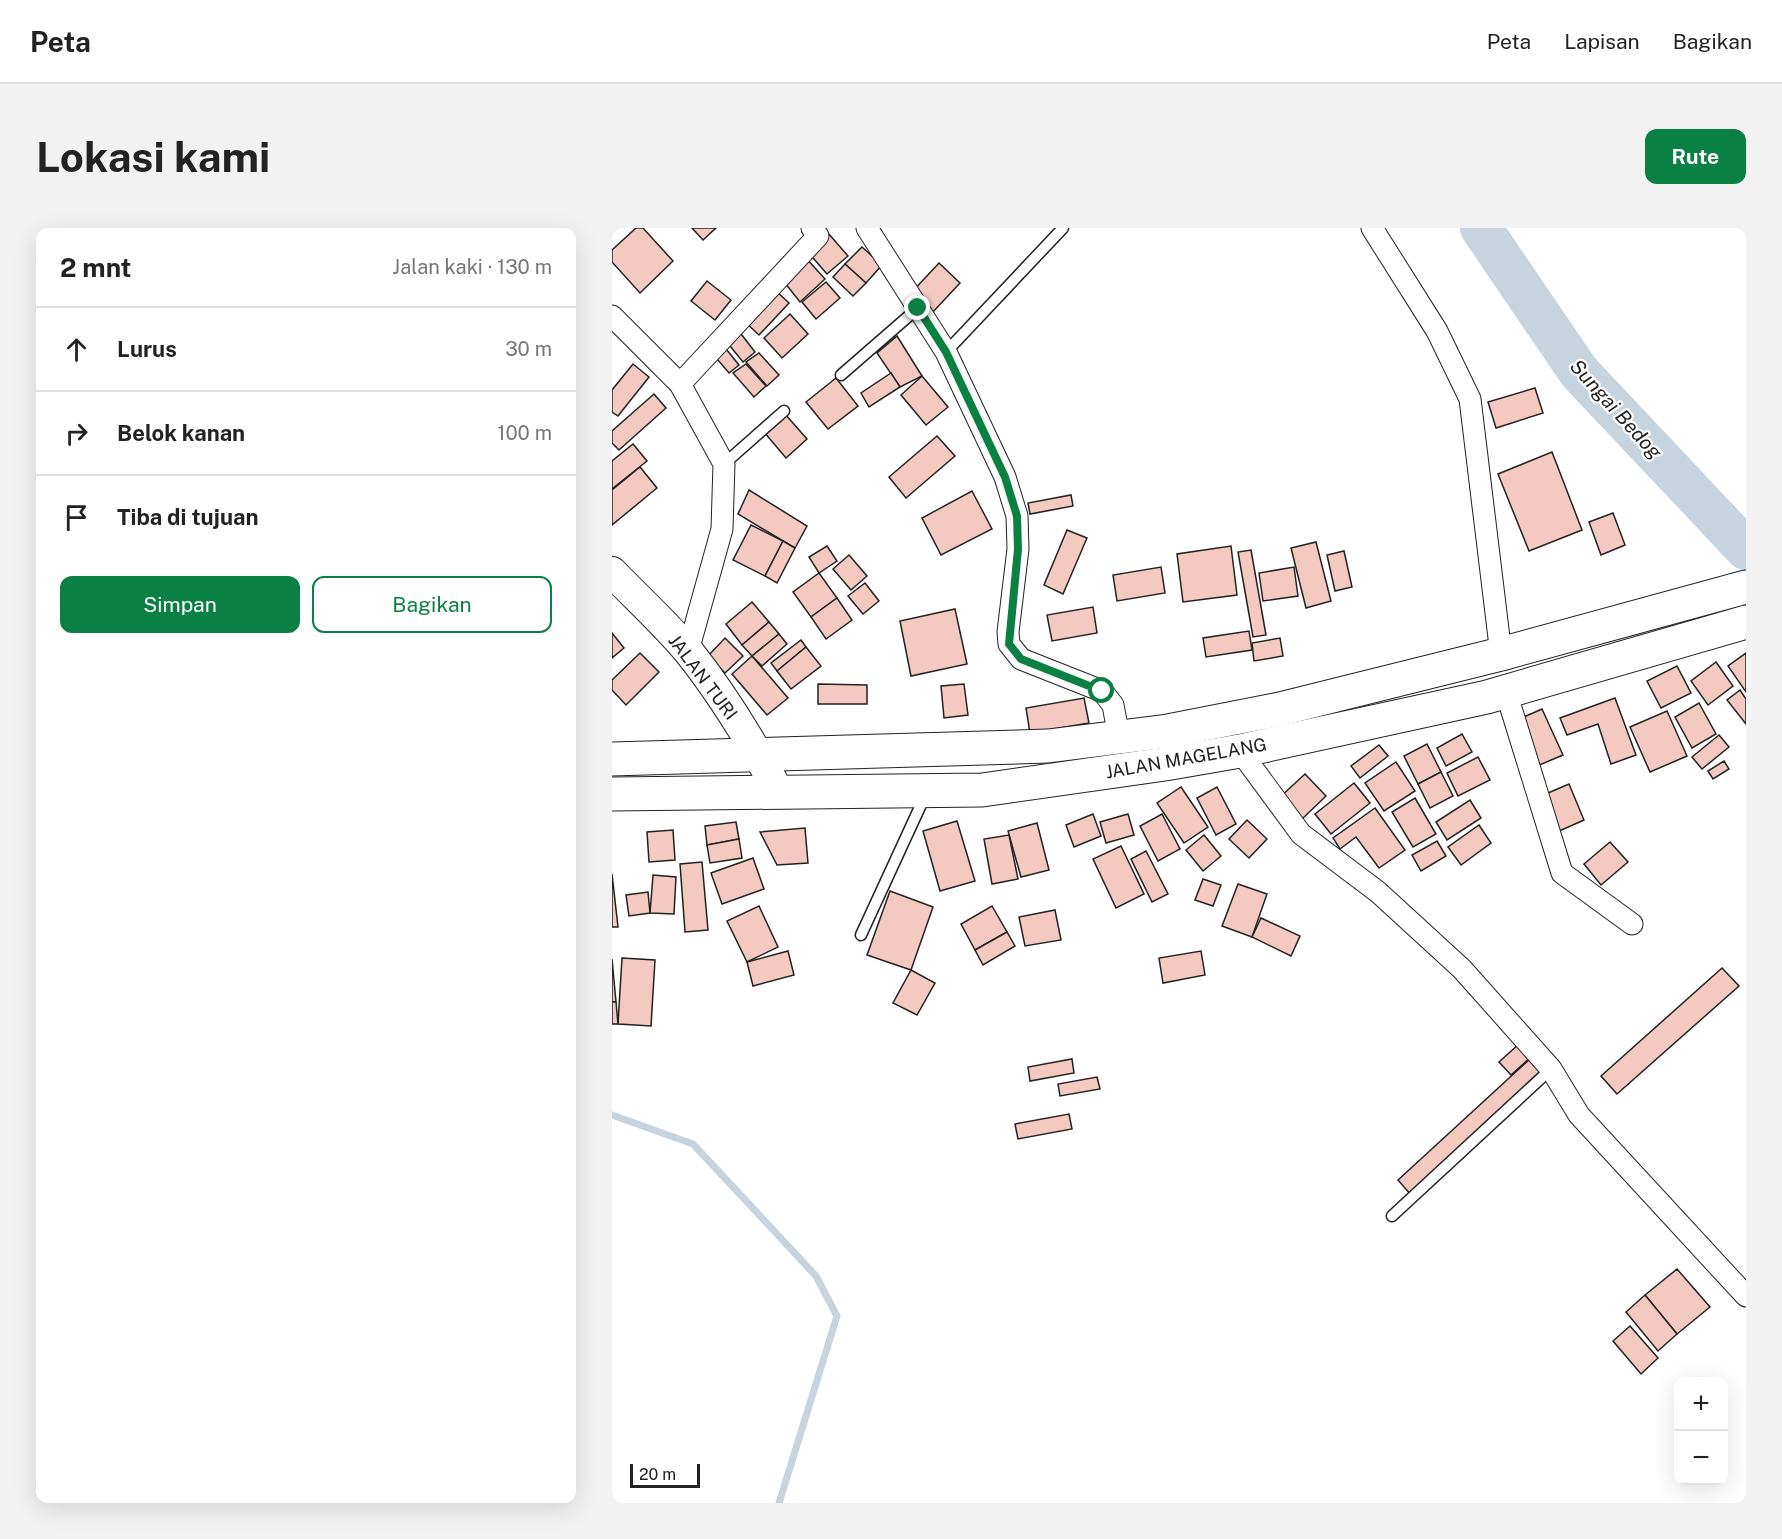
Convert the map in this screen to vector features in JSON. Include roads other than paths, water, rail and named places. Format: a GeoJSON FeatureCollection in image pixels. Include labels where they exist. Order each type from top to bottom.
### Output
{"type":"FeatureCollection","features":[{"type":"Feature","properties":{"kind":"highway","name":"JALAN MAGELANG"},"geometry":{"type":"LineString","coordinates":[[612,759],[1048,746],[1168,731],[1280,709],[1501,654],[1746,587]]}},
{"type":"Feature","properties":{"kind":"highway","name":"JALAN MAGELANG"},"geometry":{"type":"LineString","coordinates":[[612,794],[982,789],[1165,765],[1240,751],[1506,692],[1732,627]]}},
{"type":"Feature","properties":{"kind":"main road","name":"JALAN TURI"},"geometry":{"type":"LineString","coordinates":[[612,572],[688,651],[728,705],[779,793]]}},
{"type":"Feature","properties":{"kind":"street"},"geometry":{"type":"LineString","coordinates":[[867,228],[946,352],[1005,477],[1017,516],[1018,549],[1009,644],[1021,659],[1102,691],[1113,705],[1119,737]]}},
{"type":"Feature","properties":{"kind":"street"},"geometry":{"type":"LineString","coordinates":[[1372,228],[1437,331],[1470,399],[1501,654]]}},
{"type":"Feature","properties":{"kind":"street"},"geometry":{"type":"LineString","coordinates":[[680,384],[819,231]]}},
{"type":"Feature","properties":{"kind":"street"},"geometry":{"type":"LineString","coordinates":[[612,316],[680,384],[724,464],[722,530],[688,651]]}},
{"type":"Feature","properties":{"kind":"street"},"geometry":{"type":"LineString","coordinates":[[1506,692],[1562,873],[1632,924]]}},
{"type":"Feature","properties":{"kind":"street"},"geometry":{"type":"LineString","coordinates":[[1240,751],[1301,834],[1378,892],[1462,969],[1551,1069],[1579,1115],[1746,1296]]}},
{"type":"Feature","properties":{"kind":"lane"},"geometry":{"type":"LineString","coordinates":[[946,352],[1064,228]]}},
{"type":"Feature","properties":{"kind":"lane"},"geometry":{"type":"LineString","coordinates":[[841,375],[918,308]]}},
{"type":"Feature","properties":{"kind":"lane"},"geometry":{"type":"LineString","coordinates":[[724,464],[784,411]]}},
{"type":"Feature","properties":{"kind":"lane"},"geometry":{"type":"LineString","coordinates":[[861,935],[927,790]]}},
{"type":"Feature","properties":{"kind":"lane"},"geometry":{"type":"LineString","coordinates":[[1392,1216],[1551,1069]]}},
{"type":"Feature","properties":{"kind":"waterway","name":"Sungai Bedog"},"geometry":{"type":"LineString","coordinates":[[1481,228],[1579,372],[1746,549]]}},
{"type":"Feature","properties":{"kind":"waterway"},"geometry":{"type":"LineString","coordinates":[[612,1115],[693,1144],[816,1276],[837,1316],[779,1503]]}}]}
